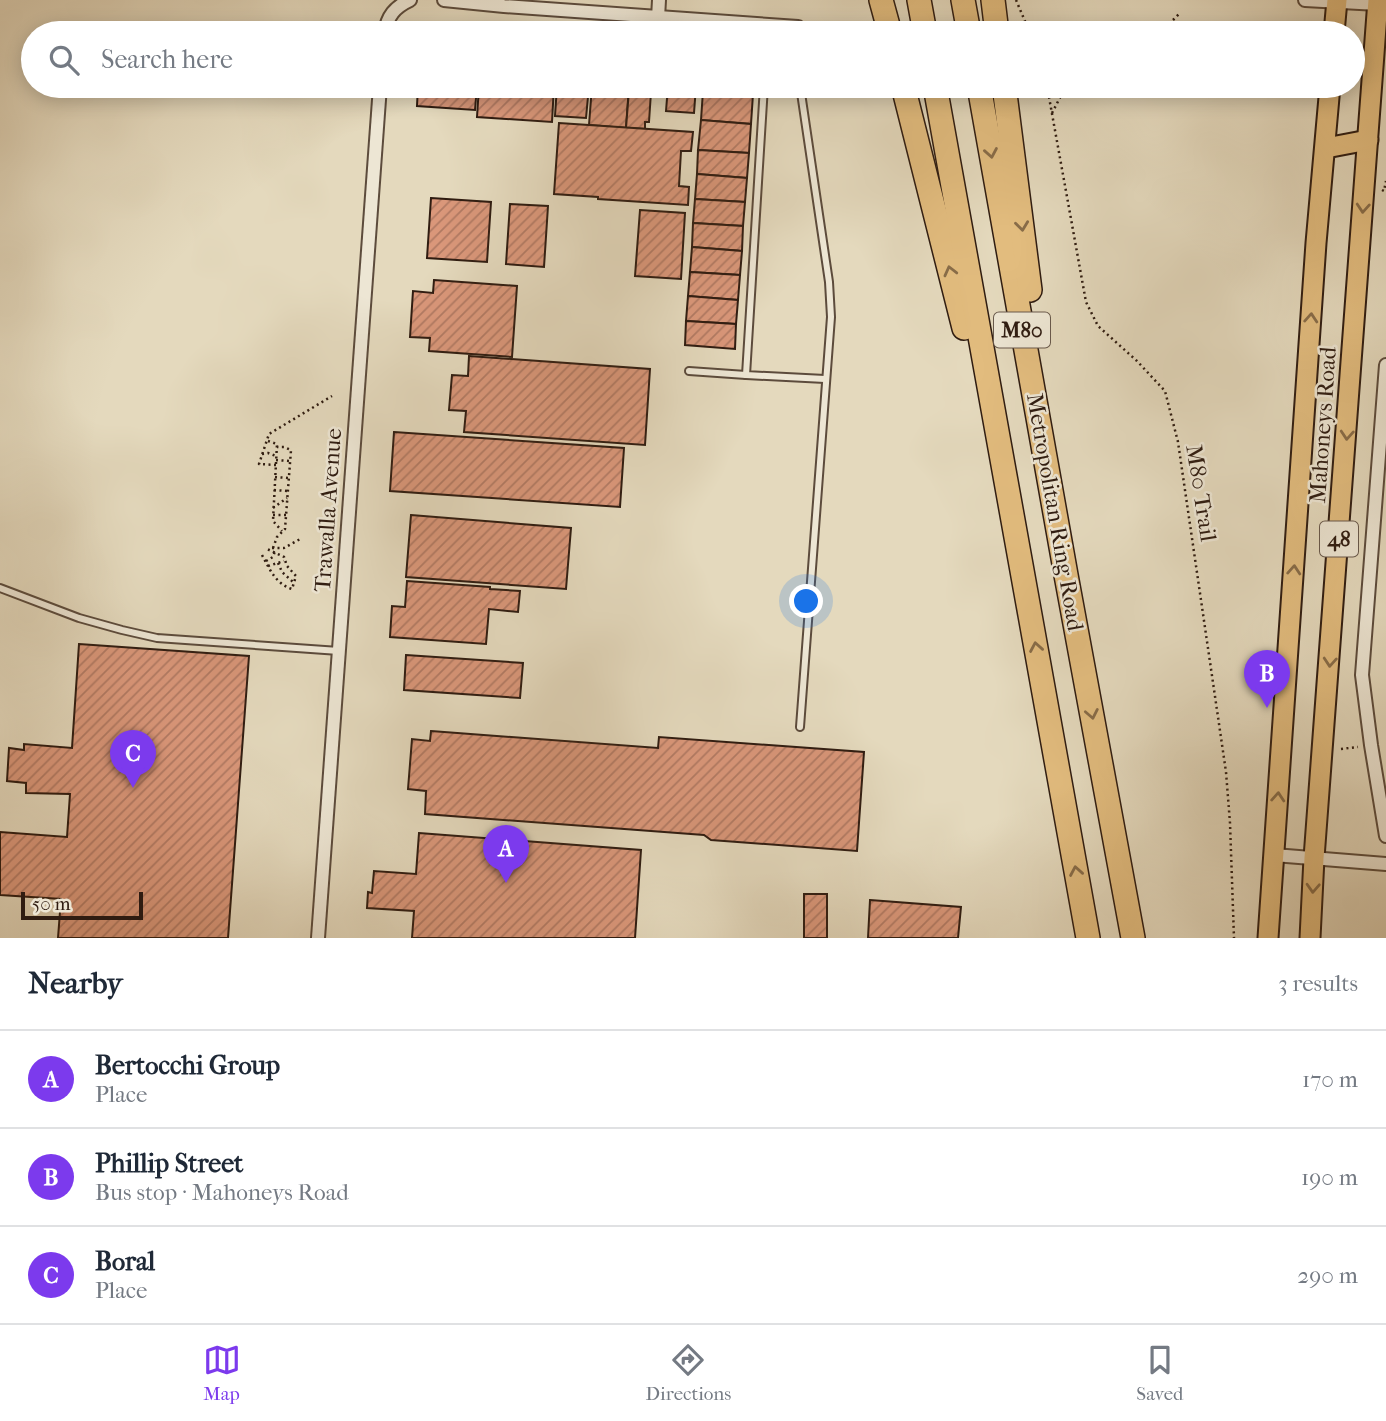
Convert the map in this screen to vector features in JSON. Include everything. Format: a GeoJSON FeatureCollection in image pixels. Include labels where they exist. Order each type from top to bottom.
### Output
{"type":"FeatureCollection","features":[{"type":"Feature","properties":{"kind":"highway"},"geometry":{"type":"LineString","coordinates":[[881,0],[887,21]]}},
{"type":"Feature","properties":{"kind":"highway"},"geometry":{"type":"LineString","coordinates":[[919,0],[923,21]]}},
{"type":"Feature","properties":{"kind":"highway"},"geometry":{"type":"LineString","coordinates":[[963,0],[967,21]]}},
{"type":"Feature","properties":{"kind":"highway"},"geometry":{"type":"LineString","coordinates":[[993,0],[996,21]]}},
{"type":"Feature","properties":{"kind":"highway"},"geometry":{"type":"LineString","coordinates":[[906,98],[1015,527]]}},
{"type":"Feature","properties":{"kind":"highway","name":"Metropolitan Ring Road"},"geometry":{"type":"LineString","coordinates":[[937,98],[1088,938]]}},
{"type":"Feature","properties":{"kind":"highway","name":"Metropolitan Ring Road"},"geometry":{"type":"LineString","coordinates":[[981,98],[1133,938]]}},
{"type":"Feature","properties":{"kind":"highway"},"geometry":{"type":"LineString","coordinates":[[1006,98],[1066,575]]}},
{"type":"Feature","properties":{"kind":"main road"},"geometry":{"type":"LineString","coordinates":[[1335,21],[1336,1]]}},
{"type":"Feature","properties":{"kind":"main road","name":"Mahoneys Road"},"geometry":{"type":"LineString","coordinates":[[1310,938],[1378,2]]}},
{"type":"Feature","properties":{"kind":"main road","name":"Mahoneys Road"},"geometry":{"type":"LineString","coordinates":[[1268,938],[1316,243],[1329,98]]}},
{"type":"Feature","properties":{"kind":"main road"},"geometry":{"type":"LineString","coordinates":[[1326,148],[1368,140]]}},
{"type":"Feature","properties":{"kind":"street"},"geometry":{"type":"LineString","coordinates":[[388,21],[394,10],[411,0]]}},
{"type":"Feature","properties":{"kind":"street"},"geometry":{"type":"LineString","coordinates":[[444,0],[688,21]]}},
{"type":"Feature","properties":{"kind":"street"},"geometry":{"type":"LineString","coordinates":[[658,18],[659,0]]}},
{"type":"Feature","properties":{"kind":"street"},"geometry":{"type":"LineString","coordinates":[[1305,0],[1378,2]]}},
{"type":"Feature","properties":{"kind":"street","name":"Trawalla Avenue"},"geometry":{"type":"LineString","coordinates":[[318,938],[379,98]]}},
{"type":"Feature","properties":{"kind":"street"},"geometry":{"type":"LineString","coordinates":[[1386,365],[1362,675],[1386,836]]}},
{"type":"Feature","properties":{"kind":"street"},"geometry":{"type":"LineString","coordinates":[[1274,855],[1386,864]]}},
{"type":"Feature","properties":{"kind":"lane"},"geometry":{"type":"LineString","coordinates":[[746,375],[763,98]]}},
{"type":"Feature","properties":{"kind":"lane"},"geometry":{"type":"LineString","coordinates":[[800,727],[831,317],[829,282],[802,98]]}},
{"type":"Feature","properties":{"kind":"lane"},"geometry":{"type":"LineString","coordinates":[[689,372],[825,379]]}},
{"type":"Feature","properties":{"kind":"lane"},"geometry":{"type":"LineString","coordinates":[[0,588],[79,618],[158,638],[339,651]]}},
{"type":"Feature","properties":{"kind":"path"},"geometry":{"type":"LineString","coordinates":[[1016,0],[1025,21]]}},
{"type":"Feature","properties":{"kind":"path"},"geometry":{"type":"LineString","coordinates":[[1172,21],[1180,13]]}},
{"type":"Feature","properties":{"kind":"path","name":"M80 Trail"},"geometry":{"type":"LineString","coordinates":[[1049,98],[1086,302],[1098,326],[1165,391],[1178,442],[1226,772],[1234,938]]}},
{"type":"Feature","properties":{"kind":"path"},"geometry":{"type":"LineString","coordinates":[[1052,113],[1060,98]]}},
{"type":"Feature","properties":{"kind":"path"},"geometry":{"type":"LineString","coordinates":[[276,465],[259,464],[269,434],[331,396]]}},
{"type":"Feature","properties":{"kind":"path"},"geometry":{"type":"LineString","coordinates":[[267,441],[277,444],[272,515],[274,525],[282,531]]}},
{"type":"Feature","properties":{"kind":"path"},"geometry":{"type":"LineString","coordinates":[[265,561],[272,557],[277,537],[285,529],[290,450],[277,447]]}},
{"type":"Feature","properties":{"kind":"path"},"geometry":{"type":"LineString","coordinates":[[262,454],[268,453],[290,461]]}},
{"type":"Feature","properties":{"kind":"path"},"geometry":{"type":"LineString","coordinates":[[275,477],[289,478]]}},
{"type":"Feature","properties":{"kind":"path"},"geometry":{"type":"LineString","coordinates":[[274,490],[287,491]]}},
{"type":"Feature","properties":{"kind":"path"},"geometry":{"type":"LineString","coordinates":[[273,508],[287,498]]}},
{"type":"Feature","properties":{"kind":"path"},"geometry":{"type":"LineString","coordinates":[[272,515],[286,515]]}},
{"type":"Feature","properties":{"kind":"path"},"geometry":{"type":"LineString","coordinates":[[258,547],[275,550],[302,538]]}},
{"type":"Feature","properties":{"kind":"path"},"geometry":{"type":"LineString","coordinates":[[262,555],[274,577],[288,589],[292,589],[296,576],[290,572],[284,557],[275,550]]}},
{"type":"Feature","properties":{"kind":"path"},"geometry":{"type":"LineString","coordinates":[[268,566],[284,561]]}},
{"type":"Feature","properties":{"kind":"path"},"geometry":{"type":"LineString","coordinates":[[278,563],[295,583]]}},
{"type":"Feature","properties":{"kind":"path"},"geometry":{"type":"LineString","coordinates":[[278,580],[284,573]]}},
{"type":"Feature","properties":{"kind":"path"},"geometry":{"type":"LineString","coordinates":[[1339,749],[1371,745]]}},
{"type":"Feature","properties":{"kind":"building"},"geometry":{"type":"Polygon","coordinates":[[[417,98],[476,98],[475,110],[417,106],[417,98]]]}},
{"type":"Feature","properties":{"kind":"building"},"geometry":{"type":"Polygon","coordinates":[[[478,98],[553,98],[552,122],[477,117],[478,98]]]}},
{"type":"Feature","properties":{"kind":"building"},"geometry":{"type":"Polygon","coordinates":[[[556,98],[588,98],[586,118],[555,116],[556,98]]]}},
{"type":"Feature","properties":{"kind":"building"},"geometry":{"type":"Polygon","coordinates":[[[591,98],[628,98],[626,128],[589,125],[591,98]]]}},
{"type":"Feature","properties":{"kind":"building"},"geometry":{"type":"Polygon","coordinates":[[[628,98],[651,98],[649,122],[645,122],[645,129],[626,128],[628,98]]]}},
{"type":"Feature","properties":{"kind":"building"},"geometry":{"type":"Polygon","coordinates":[[[667,98],[695,98],[694,113],[666,111],[667,98]]]}},
{"type":"Feature","properties":{"kind":"building"},"geometry":{"type":"Polygon","coordinates":[[[703,98],[753,98],[751,124],[701,120],[703,98]]]}},
{"type":"Feature","properties":{"kind":"building"},"geometry":{"type":"Polygon","coordinates":[[[701,120],[751,124],[749,153],[698,150],[701,120]]]}},
{"type":"Feature","properties":{"kind":"building"},"geometry":{"type":"Polygon","coordinates":[[[559,123],[693,132],[691,151],[681,151],[679,186],[689,187],[688,205],[554,194],[559,123]]]}},
{"type":"Feature","properties":{"kind":"building"},"geometry":{"type":"Polygon","coordinates":[[[698,150],[749,153],[747,178],[697,174],[698,150]]]}},
{"type":"Feature","properties":{"kind":"building"},"geometry":{"type":"Polygon","coordinates":[[[697,174],[747,178],[745,202],[695,199],[697,174]]]}},
{"type":"Feature","properties":{"kind":"building"},"geometry":{"type":"Polygon","coordinates":[[[431,198],[491,202],[487,262],[427,258],[431,198]]]}},
{"type":"Feature","properties":{"kind":"building"},"geometry":{"type":"Polygon","coordinates":[[[695,199],[745,202],[743,226],[693,223],[695,199]]]}},
{"type":"Feature","properties":{"kind":"building"},"geometry":{"type":"Polygon","coordinates":[[[510,204],[548,206],[544,267],[506,264],[510,204]]]}},
{"type":"Feature","properties":{"kind":"building"},"geometry":{"type":"Polygon","coordinates":[[[640,210],[685,213],[681,279],[635,276],[640,210]]]}},
{"type":"Feature","properties":{"kind":"building"},"geometry":{"type":"Polygon","coordinates":[[[693,223],[743,226],[742,251],[692,247],[693,223]]]}},
{"type":"Feature","properties":{"kind":"building"},"geometry":{"type":"Polygon","coordinates":[[[692,247],[742,251],[740,275],[690,272],[692,247]]]}},
{"type":"Feature","properties":{"kind":"building"},"geometry":{"type":"Polygon","coordinates":[[[690,272],[740,275],[738,300],[688,296],[690,272]]]}},
{"type":"Feature","properties":{"kind":"building"},"geometry":{"type":"Polygon","coordinates":[[[434,280],[517,286],[512,357],[429,351],[430,338],[410,337],[413,291],[433,293],[434,280]]]}},
{"type":"Feature","properties":{"kind":"building"},"geometry":{"type":"Polygon","coordinates":[[[688,296],[738,300],[736,324],[686,321],[688,296]]]}},
{"type":"Feature","properties":{"kind":"building"},"geometry":{"type":"Polygon","coordinates":[[[686,321],[736,324],[735,349],[685,345],[686,321]]]}},
{"type":"Feature","properties":{"kind":"building"},"geometry":{"type":"Polygon","coordinates":[[[469,356],[650,369],[645,445],[464,432],[466,411],[449,410],[452,375],[468,376],[469,356]]]}},
{"type":"Feature","properties":{"kind":"building"},"geometry":{"type":"Polygon","coordinates":[[[394,432],[624,448],[620,507],[390,491],[394,432]]]}},
{"type":"Feature","properties":{"kind":"building"},"geometry":{"type":"Polygon","coordinates":[[[411,515],[571,528],[566,589],[406,577],[411,515]]]}},
{"type":"Feature","properties":{"kind":"building"},"geometry":{"type":"Polygon","coordinates":[[[407,581],[520,591],[518,612],[489,609],[486,644],[390,637],[392,606],[405,607],[407,581]]]}},
{"type":"Feature","properties":{"kind":"building"},"geometry":{"type":"Polygon","coordinates":[[[79,644],[249,656],[228,938],[58,938],[61,899],[0,895],[0,832],[67,837],[70,794],[26,793],[26,783],[7,781],[9,748],[24,750],[24,744],[72,748],[79,644]]]}},
{"type":"Feature","properties":{"kind":"building"},"geometry":{"type":"Polygon","coordinates":[[[406,655],[523,663],[520,698],[404,690],[406,655]]]}},
{"type":"Feature","properties":{"kind":"building"},"geometry":{"type":"Polygon","coordinates":[[[431,731],[658,748],[659,737],[864,752],[857,851],[711,840],[704,835],[425,814],[426,791],[408,789],[412,739],[430,741],[431,731]]]}},
{"type":"Feature","properties":{"kind":"building"},"geometry":{"type":"Polygon","coordinates":[[[419,833],[641,850],[635,938],[412,938],[414,911],[367,908],[368,892],[372,893],[374,871],[416,874],[419,833]]]}},
{"type":"Feature","properties":{"kind":"building"},"geometry":{"type":"Polygon","coordinates":[[[804,894],[827,894],[827,938],[804,938],[804,894]]]}},
{"type":"Feature","properties":{"kind":"building"},"geometry":{"type":"Polygon","coordinates":[[[870,900],[961,907],[958,938],[868,938],[870,900]]]}},
{"type":"Feature","properties":{"kind":"place","name":"Phillip Street"},"geometry":{"type":"Point","coordinates":[1267,708]}},
{"type":"Feature","properties":{"kind":"place","name":"Boral"},"geometry":{"type":"Point","coordinates":[133,788]}},
{"type":"Feature","properties":{"kind":"place","name":"Bertocchi Group"},"geometry":{"type":"Point","coordinates":[506,883]}}]}
